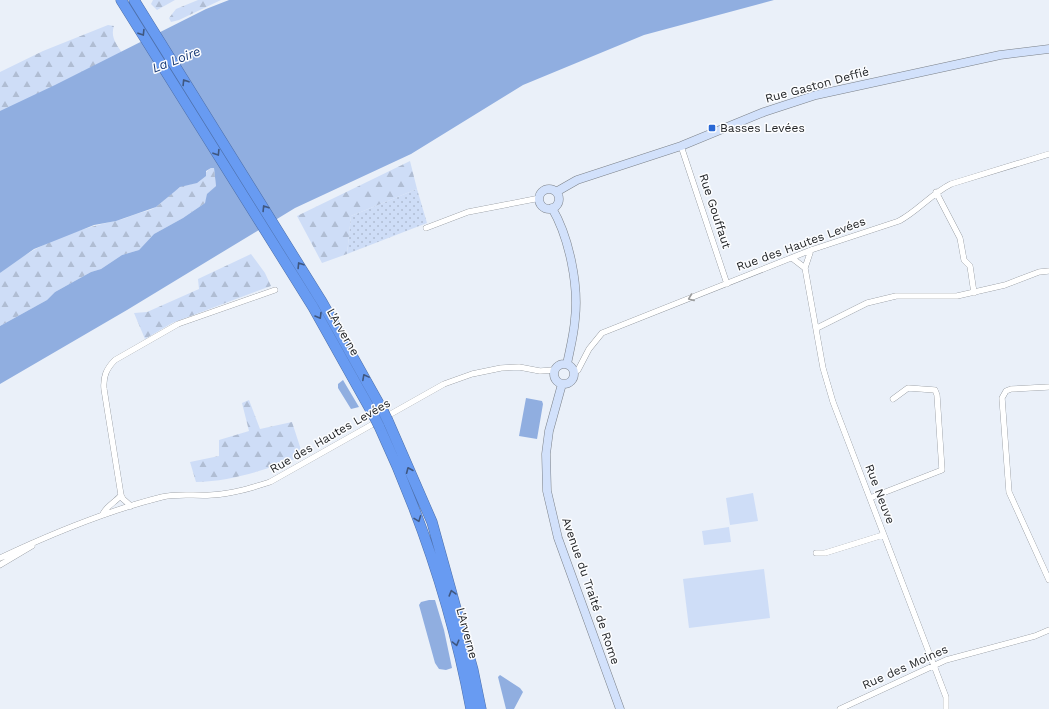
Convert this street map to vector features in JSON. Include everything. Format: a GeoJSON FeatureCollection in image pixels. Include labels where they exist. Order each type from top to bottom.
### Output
{"type":"FeatureCollection","features":[{"type":"Feature","properties":{"kind":"highway","name":"L'Arverne"},"geometry":{"type":"LineString","coordinates":[[121,0],[379,414]]}},
{"type":"Feature","properties":{"kind":"highway","name":"L'Arverne"},"geometry":{"type":"LineString","coordinates":[[134,0],[285,241],[344,339],[379,414],[419,523],[444,598],[464,671],[471,709]]}},
{"type":"Feature","properties":{"kind":"highway","name":"L'Arverne"},"geometry":{"type":"LineString","coordinates":[[383,424],[432,522],[473,670],[481,709]]}},
{"type":"Feature","properties":{"kind":"main road","name":"Rue Gaston Deffié"},"geometry":{"type":"LineString","coordinates":[[556,192],[577,180],[681,146],[764,112],[816,95],[993,56],[1049,49]]}},
{"type":"Feature","properties":{"kind":"main road"},"geometry":{"type":"LineString","coordinates":[[551,189],[556,192],[559,200],[557,205],[552,208],[543,207],[540,198],[545,190],[551,189]]}},
{"type":"Feature","properties":{"kind":"main road"},"geometry":{"type":"LineString","coordinates":[[552,208],[564,232],[575,287],[576,318],[567,364]]}},
{"type":"Feature","properties":{"kind":"main road"},"geometry":{"type":"LineString","coordinates":[[567,364],[574,372],[571,382],[562,384],[554,379],[554,370],[558,365],[567,364]]}},
{"type":"Feature","properties":{"kind":"main road","name":"Avenue du Traité de Rome"},"geometry":{"type":"LineString","coordinates":[[562,384],[549,431],[546,454],[547,491],[558,538],[620,709]]}},
{"type":"Feature","properties":{"kind":"street","name":"Rue Gouffaut"},"geometry":{"type":"LineString","coordinates":[[681,146],[727,284]]}},
{"type":"Feature","properties":{"kind":"street","name":"Rue des Hautes Levées"},"geometry":{"type":"LineString","coordinates":[[574,372],[578,370],[589,349],[602,333],[811,250],[899,221],[912,214],[936,192],[951,184],[1049,154]]}},
{"type":"Feature","properties":{"kind":"street"},"geometry":{"type":"LineString","coordinates":[[936,192],[960,238],[964,260],[970,266],[974,293]]}},
{"type":"Feature","properties":{"kind":"street"},"geometry":{"type":"LineString","coordinates":[[426,228],[468,212],[540,198]]}},
{"type":"Feature","properties":{"kind":"street"},"geometry":{"type":"LineString","coordinates":[[792,258],[805,268],[811,250]]}},
{"type":"Feature","properties":{"kind":"street","name":"Rue Neuve"},"geometry":{"type":"LineString","coordinates":[[805,268],[823,368],[833,402],[946,697],[946,709]]}},
{"type":"Feature","properties":{"kind":"street"},"geometry":{"type":"LineString","coordinates":[[816,328],[867,303],[896,296],[957,296],[1005,285],[1039,272],[1049,271]]}},
{"type":"Feature","properties":{"kind":"street"},"geometry":{"type":"LineString","coordinates":[[131,506],[123,499],[121,495],[104,390],[104,377],[108,368],[116,360],[178,324],[275,290]]}},
{"type":"Feature","properties":{"kind":"street","name":"Rue des Hautes Levées"},"geometry":{"type":"LineString","coordinates":[[0,558],[39,539],[104,514],[131,506],[171,496],[211,495],[239,492],[270,482],[444,384],[472,374],[501,368],[520,367],[540,371],[554,370]]}},
{"type":"Feature","properties":{"kind":"street"},"geometry":{"type":"LineString","coordinates":[[1049,387],[1012,389],[1006,391],[1002,398],[1009,492],[1049,580]]}},
{"type":"Feature","properties":{"kind":"street"},"geometry":{"type":"LineString","coordinates":[[870,498],[942,470],[937,394],[935,390],[908,388],[893,399]]}},
{"type":"Feature","properties":{"kind":"street"},"geometry":{"type":"LineString","coordinates":[[104,514],[106,509],[116,502],[121,495]]}},
{"type":"Feature","properties":{"kind":"street"},"geometry":{"type":"LineString","coordinates":[[816,553],[825,553],[883,535]]}},
{"type":"Feature","properties":{"kind":"street"},"geometry":{"type":"LineString","coordinates":[[0,565],[37,543],[39,539]]}},
{"type":"Feature","properties":{"kind":"street","name":"Rue des Moines"},"geometry":{"type":"LineString","coordinates":[[840,709],[933,665],[958,656],[1035,636],[1049,630]]}},
{"type":"Feature","properties":{"kind":"green space"},"geometry":{"type":"Polygon","coordinates":[[[153,0],[175,0],[157,10],[151,4],[153,0]]]}},
{"type":"Feature","properties":{"kind":"green space"},"geometry":{"type":"Polygon","coordinates":[[[198,0],[221,0],[179,20],[171,22],[169,18],[176,9],[198,0]]]}},
{"type":"Feature","properties":{"kind":"green space"},"geometry":{"type":"Polygon","coordinates":[[[108,25],[114,26],[113,34],[116,44],[123,54],[0,113],[0,72],[43,51],[108,25]]]}},
{"type":"Feature","properties":{"kind":"green space"},"geometry":{"type":"Polygon","coordinates":[[[410,161],[417,189],[351,216],[347,254],[322,263],[297,216],[410,161]]]}},
{"type":"Feature","properties":{"kind":"green space"},"geometry":{"type":"Polygon","coordinates":[[[211,168],[214,168],[216,186],[209,193],[205,203],[183,218],[154,234],[139,250],[122,255],[101,269],[91,272],[55,292],[47,300],[0,326],[0,273],[13,263],[26,254],[69,234],[123,219],[152,209],[181,187],[196,182],[211,168]]]}},
{"type":"Feature","properties":{"kind":"green space"},"geometry":{"type":"Polygon","coordinates":[[[417,189],[427,223],[347,254],[351,216],[417,189]]]}},
{"type":"Feature","properties":{"kind":"green space"},"geometry":{"type":"Polygon","coordinates":[[[251,254],[265,273],[271,286],[172,323],[145,339],[134,313],[147,312],[199,289],[198,279],[251,254]]]}},
{"type":"Feature","properties":{"kind":"green space"},"geometry":{"type":"Polygon","coordinates":[[[249,400],[260,429],[292,422],[303,456],[263,470],[237,477],[196,482],[190,462],[219,456],[219,440],[249,431],[242,403],[249,400]]]}},
{"type":"Feature","properties":{"kind":"green space"},"geometry":{"type":"Polygon","coordinates":[[[753,493],[758,521],[730,525],[726,498],[753,493]]]}},
{"type":"Feature","properties":{"kind":"green space"},"geometry":{"type":"Polygon","coordinates":[[[729,527],[731,542],[704,545],[702,531],[729,527]]]}},
{"type":"Feature","properties":{"kind":"green space"},"geometry":{"type":"Polygon","coordinates":[[[764,569],[770,618],[689,628],[683,579],[764,569]]]}},
{"type":"Feature","properties":{"kind":"water","name":"La Loire"},"geometry":{"type":"Polygon","coordinates":[[[229,0],[774,0],[644,35],[523,85],[411,154],[295,208],[127,310],[0,384],[0,326],[47,300],[55,292],[91,272],[101,269],[122,255],[139,250],[154,234],[183,218],[205,203],[207,194],[216,186],[214,168],[211,168],[206,171],[206,176],[197,183],[180,187],[156,207],[116,221],[94,225],[34,249],[0,273],[0,111],[206,9],[229,0]]]}},
{"type":"Feature","properties":{"kind":"water"},"geometry":{"type":"Polygon","coordinates":[[[343,380],[359,407],[351,409],[338,388],[338,384],[343,380]]]}},
{"type":"Feature","properties":{"kind":"water"},"geometry":{"type":"Polygon","coordinates":[[[526,398],[542,401],[543,404],[537,439],[519,436],[526,398]]]}},
{"type":"Feature","properties":{"kind":"water"},"geometry":{"type":"Polygon","coordinates":[[[435,600],[444,630],[452,668],[446,670],[439,669],[435,663],[419,605],[421,602],[435,600]]]}},
{"type":"Feature","properties":{"kind":"water"},"geometry":{"type":"Polygon","coordinates":[[[500,675],[520,688],[523,692],[514,709],[506,709],[498,677],[500,675]]]}},
{"type":"Feature","properties":{"kind":"place","name":"Basses Levées"},"geometry":{"type":"Point","coordinates":[712,128]}}]}
